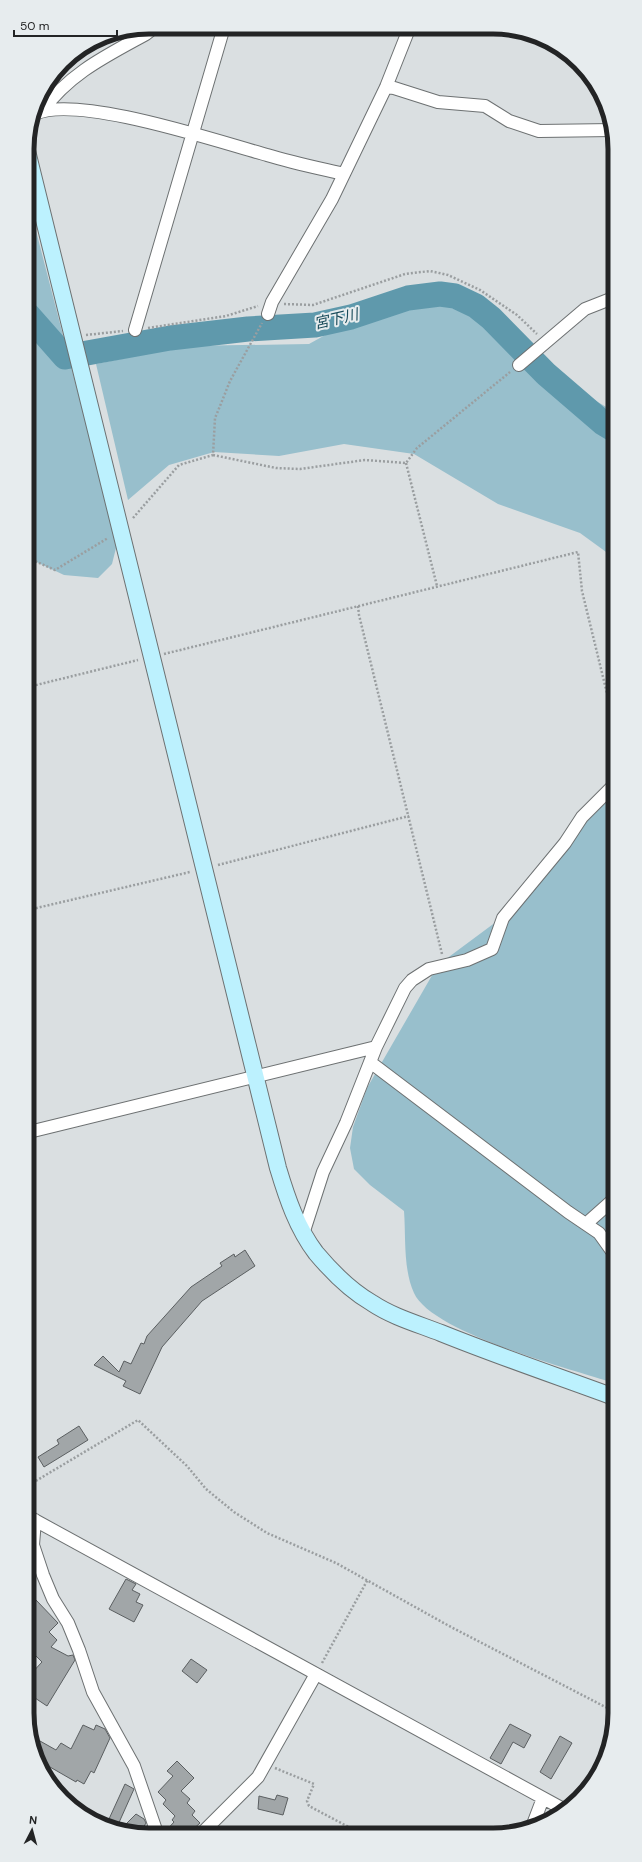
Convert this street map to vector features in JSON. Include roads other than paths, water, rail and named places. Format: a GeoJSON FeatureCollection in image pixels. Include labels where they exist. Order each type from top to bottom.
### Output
{"type":"FeatureCollection","features":[{"type":"Feature","properties":{"kind":"street"},"geometry":{"type":"LineString","coordinates":[[42,107],[56,92],[88,67],[146,34]]}},
{"type":"Feature","properties":{"kind":"street"},"geometry":{"type":"LineString","coordinates":[[135,330],[222,34]]}},
{"type":"Feature","properties":{"kind":"street"},"geometry":{"type":"LineString","coordinates":[[268,314],[272,302],[318,224],[344,174],[386,87],[407,34]]}},
{"type":"Feature","properties":{"kind":"street"},"geometry":{"type":"LineString","coordinates":[[386,87],[394,88],[438,102],[485,106],[509,121],[538,131],[607,130]]}},
{"type":"Feature","properties":{"kind":"street"},"geometry":{"type":"LineString","coordinates":[[41,112],[68,110],[105,113],[193,133],[269,156],[344,174]]}},
{"type":"Feature","properties":{"kind":"street"},"geometry":{"type":"LineString","coordinates":[[34,181],[48,242],[75,341],[284,1187],[303,1234],[316,1253],[336,1274],[358,1294],[383,1310],[465,1343],[608,1395]]}},
{"type":"Feature","properties":{"kind":"street"},"geometry":{"type":"LineString","coordinates":[[519,365],[584,309],[608,300]]}},
{"type":"Feature","properties":{"kind":"street"},"geometry":{"type":"LineString","coordinates":[[303,1234],[323,1172],[346,1122],[376,1047],[404,988],[420,974],[467,960],[492,949],[503,918],[561,847],[582,817],[608,792]]}},
{"type":"Feature","properties":{"kind":"street"},"geometry":{"type":"LineString","coordinates":[[34,1131],[376,1047]]}},
{"type":"Feature","properties":{"kind":"street"},"geometry":{"type":"LineString","coordinates":[[370,1062],[568,1212],[599,1233],[608,1246]]}},
{"type":"Feature","properties":{"kind":"street"},"geometry":{"type":"LineString","coordinates":[[586,1223],[608,1203]]}},
{"type":"Feature","properties":{"kind":"street"},"geometry":{"type":"LineString","coordinates":[[34,1520],[559,1807]]}},
{"type":"Feature","properties":{"kind":"street"},"geometry":{"type":"LineString","coordinates":[[34,1548],[53,1599],[68,1624],[80,1650],[93,1692],[134,1766],[155,1828]]}},
{"type":"Feature","properties":{"kind":"street"},"geometry":{"type":"LineString","coordinates":[[207,1828],[246,1791],[266,1765],[316,1674]]}},
{"type":"Feature","properties":{"kind":"street"},"geometry":{"type":"LineString","coordinates":[[534,1820],[542,1798]]}},
{"type":"Feature","properties":{"kind":"waterway","name":"宮下川"},"geometry":{"type":"LineString","coordinates":[[34,322],[65,357],[170,338],[248,329],[315,325],[351,317],[408,298],[440,294],[455,296],[476,306],[491,318],[546,374],[608,426]]}}]}
